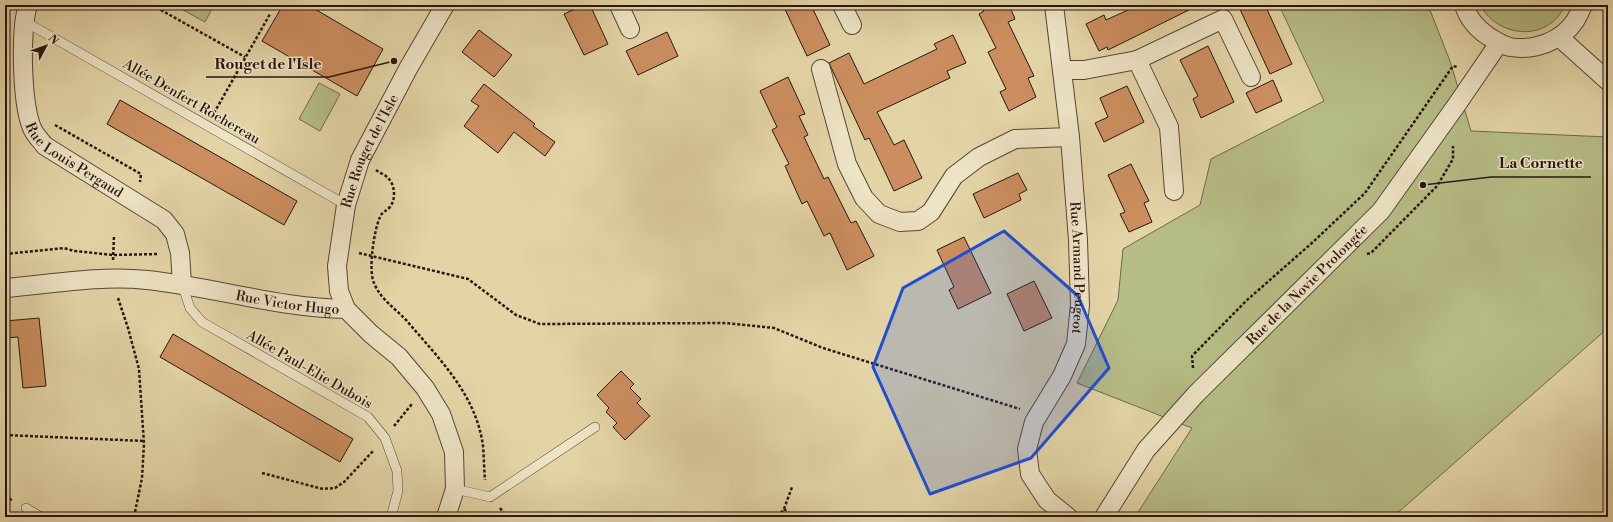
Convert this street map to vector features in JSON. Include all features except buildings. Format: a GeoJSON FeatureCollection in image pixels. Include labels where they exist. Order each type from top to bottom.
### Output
{"type":"FeatureCollection","features":[{"type":"Feature","properties":{"kind":"street","name":"Rue Rouget de l'Isle"},"geometry":{"type":"LineString","coordinates":[[346,309],[339,291],[337,266],[346,205],[360,160],[409,67],[445,5]]}},
{"type":"Feature","properties":{"kind":"street"},"geometry":{"type":"LineString","coordinates":[[619,5],[630,29]]}},
{"type":"Feature","properties":{"kind":"street"},"geometry":{"type":"LineString","coordinates":[[842,5],[852,25]]}},
{"type":"Feature","properties":{"kind":"street","name":"Rue Armand Peugeot"},"geometry":{"type":"LineString","coordinates":[[1054,5],[1070,136],[1078,240],[1080,305],[1076,344],[1062,376],[1034,422],[1027,449],[1030,474],[1046,500],[1068,517]]}},
{"type":"Feature","properties":{"kind":"street"},"geometry":{"type":"LineString","coordinates":[[1464,5],[1466,13],[1478,29],[1499,43],[1510,47],[1526,48],[1543,45],[1559,37],[1574,22],[1583,5]]}},
{"type":"Feature","properties":{"kind":"street","name":"Rue Louis Pergaud"},"geometry":{"type":"LineString","coordinates":[[26,13],[22,48],[26,111],[33,132],[45,146],[164,220],[174,234],[180,253],[182,284]]}},
{"type":"Feature","properties":{"kind":"street"},"geometry":{"type":"LineString","coordinates":[[1062,70],[1084,70],[1137,60],[1223,19],[1251,77]]}},
{"type":"Feature","properties":{"kind":"street"},"geometry":{"type":"LineString","coordinates":[[1559,37],[1608,81]]}},
{"type":"Feature","properties":{"kind":"street","name":"Rue de la Novie Prolongée"},"geometry":{"type":"LineString","coordinates":[[1104,517],[1146,450],[1196,394],[1381,211],[1499,43]]}},
{"type":"Feature","properties":{"kind":"street"},"geometry":{"type":"LineString","coordinates":[[1137,60],[1169,127],[1174,191]]}},
{"type":"Feature","properties":{"kind":"street"},"geometry":{"type":"LineString","coordinates":[[821,69],[847,164],[864,198],[879,214],[900,222],[918,221],[931,212],[954,176],[979,157],[1015,139],[1070,136]]}},
{"type":"Feature","properties":{"kind":"street","name":"Rue Victor Hugo"},"geometry":{"type":"LineString","coordinates":[[5,288],[112,278],[146,280],[182,284],[319,308],[346,309],[399,358],[425,388],[441,414],[454,452],[455,489],[446,517]]}},
{"type":"Feature","properties":{"kind":"lane","name":"Allée Denfert Rochereau"},"geometry":{"type":"LineString","coordinates":[[26,13],[207,126],[346,205]]}},
{"type":"Feature","properties":{"kind":"lane","name":"Allée Paul-Elie Dubois"},"geometry":{"type":"LineString","coordinates":[[182,284],[190,308],[202,322],[368,417],[385,438],[397,471],[398,491],[391,517]]}},
{"type":"Feature","properties":{"kind":"lane"},"geometry":{"type":"LineString","coordinates":[[455,489],[490,497],[595,427]]}},
{"type":"Feature","properties":{"kind":"lane"},"geometry":{"type":"LineString","coordinates":[[26,508],[41,517]]}},
{"type":"Feature","properties":{"kind":"path"},"geometry":{"type":"LineString","coordinates":[[152,5],[245,57]]}},
{"type":"Feature","properties":{"kind":"path"},"geometry":{"type":"LineString","coordinates":[[207,126],[270,14]]}},
{"type":"Feature","properties":{"kind":"path"},"geometry":{"type":"LineString","coordinates":[[1196,394],[1192,356],[1246,301],[1313,242],[1365,193],[1453,66],[1480,71]]}},
{"type":"Feature","properties":{"kind":"path"},"geometry":{"type":"LineString","coordinates":[[360,160],[389,178],[394,187],[394,196],[390,206],[383,211],[379,218],[371,266],[373,282],[382,298],[404,318],[448,368],[468,401],[477,422],[483,446],[486,488],[490,497]]}},
{"type":"Feature","properties":{"kind":"path"},"geometry":{"type":"LineString","coordinates":[[5,254],[64,248],[74,251],[113,255],[180,253]]}},
{"type":"Feature","properties":{"kind":"path"},"geometry":{"type":"LineString","coordinates":[[339,248],[468,280],[516,315],[540,324],[726,323],[774,328],[823,348],[1039,414]]}},
{"type":"Feature","properties":{"kind":"path"},"geometry":{"type":"LineString","coordinates":[[112,278],[139,369],[144,441],[142,478],[134,517]]}},
{"type":"Feature","properties":{"kind":"path"},"geometry":{"type":"LineString","coordinates":[[262,473],[323,489],[335,488],[344,482],[385,438],[425,388]]}},
{"type":"Feature","properties":{"kind":"path"},"geometry":{"type":"LineString","coordinates":[[5,435],[144,441]]}},
{"type":"Feature","properties":{"kind":"path"},"geometry":{"type":"LineString","coordinates":[[778,517],[784,509],[792,487]]}},
{"type":"Feature","properties":{"kind":"path"},"geometry":{"type":"LineString","coordinates":[[784,509],[794,517]]}},
{"type":"Feature","properties":{"kind":"highlighted area"},"geometry":{"type":"Polygon","coordinates":[[[1004,231],[1078,296],[1109,368],[1031,458],[930,494],[873,367],[903,288],[1004,231]]]}},
{"type":"Feature","properties":{"kind":"green space"},"geometry":{"type":"Polygon","coordinates":[[[174,5],[214,5],[205,22],[174,5]]]}},
{"type":"Feature","properties":{"kind":"green space"},"geometry":{"type":"Polygon","coordinates":[[[1279,5],[1428,5],[1450,61],[1471,131],[1608,137],[1608,328],[1393,517],[1135,517],[1192,428],[1077,383],[1118,300],[1123,249],[1200,205],[1211,159],[1324,101],[1279,5]]]}},
{"type":"Feature","properties":{"kind":"green space"},"geometry":{"type":"Polygon","coordinates":[[[1480,5],[1565,5],[1558,17],[1548,25],[1536,30],[1524,32],[1511,30],[1499,25],[1488,16],[1480,5]]]}},
{"type":"Feature","properties":{"kind":"green space"},"geometry":{"type":"Polygon","coordinates":[[[319,83],[340,94],[320,131],[299,119],[319,83]]]}},
{"type":"Feature","properties":{"kind":"place","name":"Rouget de l'Isle"},"geometry":{"type":"Point","coordinates":[394,61]}},
{"type":"Feature","properties":{"kind":"place","name":"La Cornette"},"geometry":{"type":"Point","coordinates":[1423,185]}}]}
